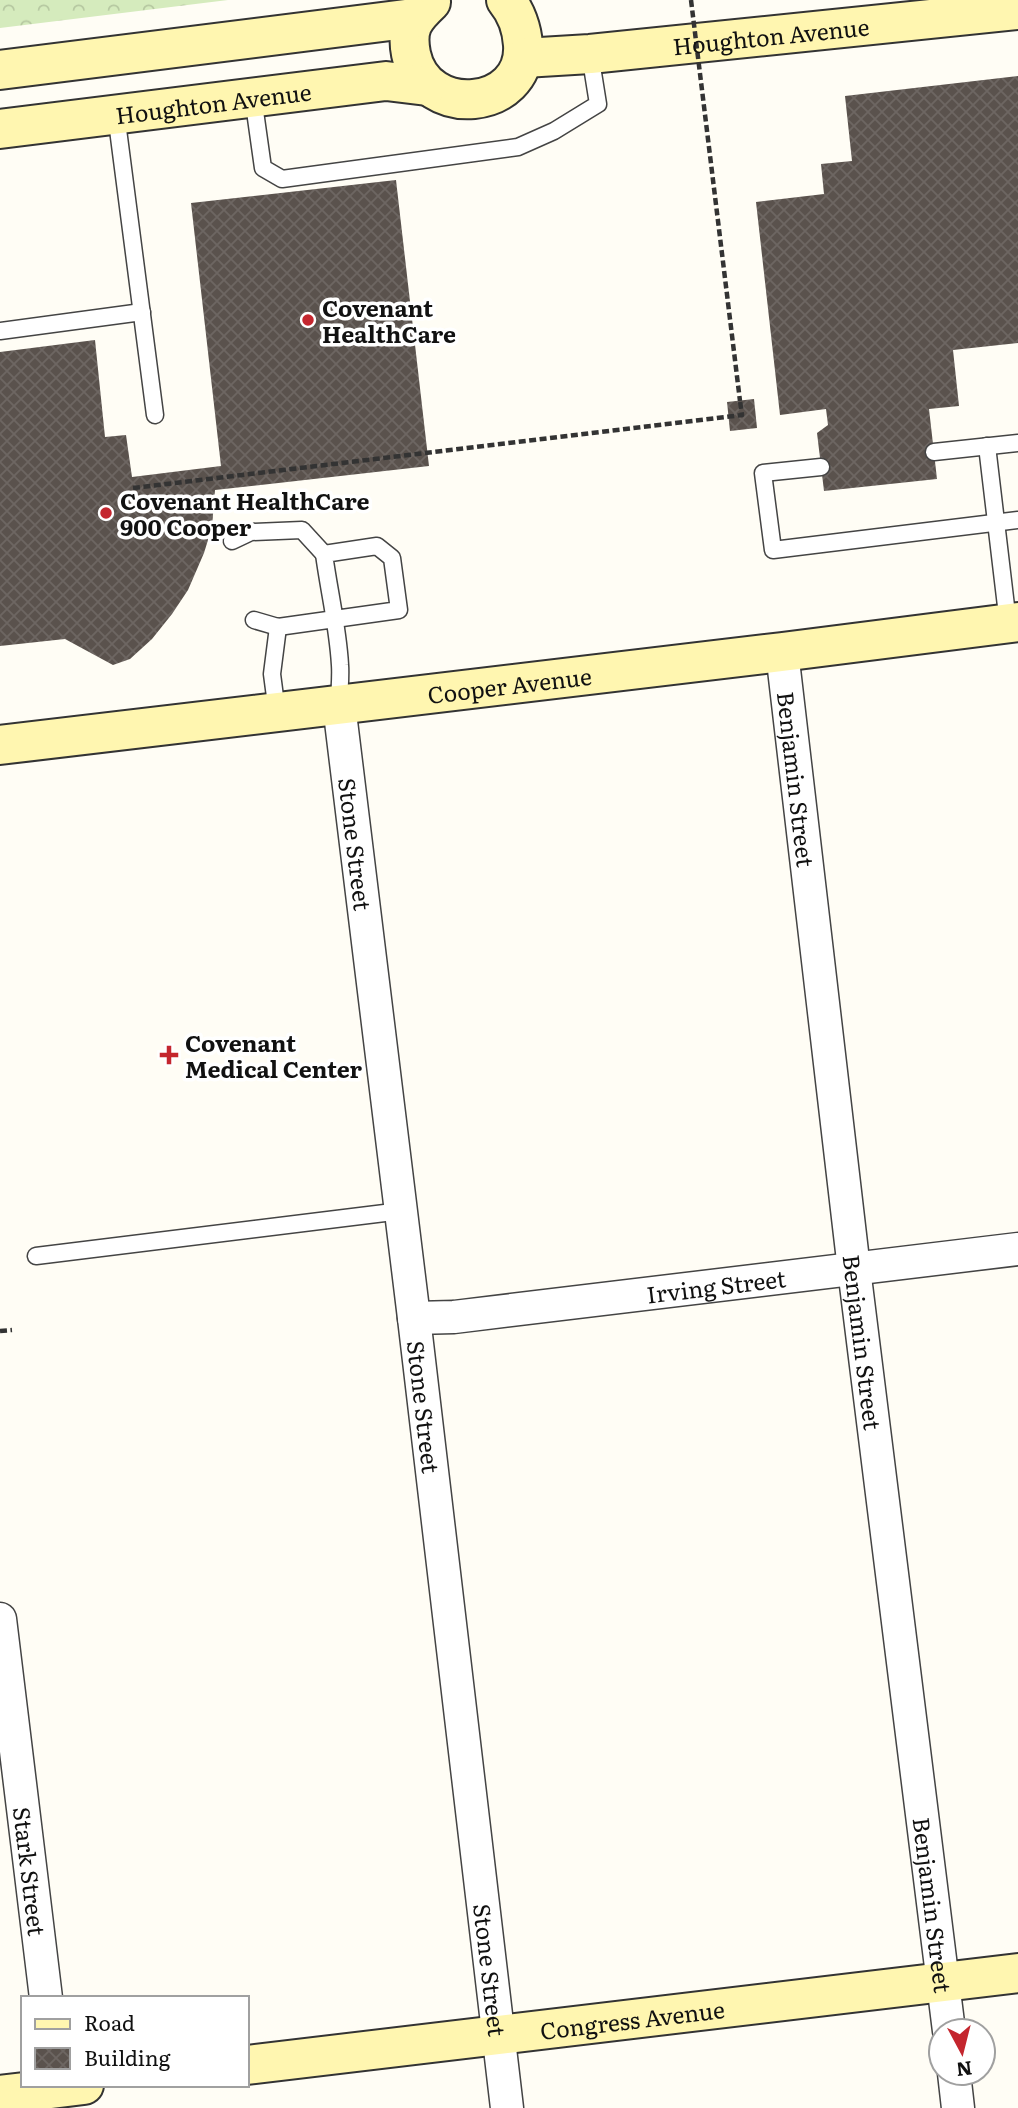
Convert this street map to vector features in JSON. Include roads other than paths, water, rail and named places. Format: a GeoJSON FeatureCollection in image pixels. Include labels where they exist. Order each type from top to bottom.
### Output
{"type":"FeatureCollection","features":[{"type":"Feature","properties":{"kind":"street"},"geometry":{"type":"LineString","coordinates":[[506,0],[522,30],[524,58]]}},
{"type":"Feature","properties":{"kind":"street"},"geometry":{"type":"LineString","coordinates":[[0,70],[423,9]]}},
{"type":"Feature","properties":{"kind":"street"},"geometry":{"type":"LineString","coordinates":[[423,9],[408,42],[413,66],[428,86]]}},
{"type":"Feature","properties":{"kind":"street","name":"Houghton Avenue"},"geometry":{"type":"LineString","coordinates":[[0,129],[386,81],[428,86],[449,98],[473,100],[494,94],[511,80],[520,71],[524,58],[590,54],[1018,10]]}},
{"type":"Feature","properties":{"kind":"street","name":"Cooper Avenue"},"geometry":{"type":"LineString","coordinates":[[0,745],[1013,622]]}},
{"type":"Feature","properties":{"kind":"street","name":"Benjamin Street"},"geometry":{"type":"LineString","coordinates":[[782,652],[854,1269],[947,2017]]}},
{"type":"Feature","properties":{"kind":"street","name":"Stone Street"},"geometry":{"type":"LineString","coordinates":[[339,705],[508,2108]]}},
{"type":"Feature","properties":{"kind":"street","name":"Irving Street"},"geometry":{"type":"LineString","coordinates":[[414,1318],[454,1317],[1018,1249]]}},
{"type":"Feature","properties":{"kind":"street","name":"Stark Street"},"geometry":{"type":"LineString","coordinates":[[0,1619],[46,1996]]}},
{"type":"Feature","properties":{"kind":"street","name":"Congress Avenue"},"geometry":{"type":"LineString","coordinates":[[248,2065],[1018,1973]]}},
{"type":"Feature","properties":{"kind":"street"},"geometry":{"type":"LineString","coordinates":[[956,2087],[958,2108]]}},
{"type":"Feature","properties":{"kind":"street"},"geometry":{"type":"LineString","coordinates":[[0,2095],[64,2092]]}},
{"type":"Feature","properties":{"kind":"lane"},"geometry":{"type":"LineString","coordinates":[[253,97],[263,168],[282,179],[518,147],[554,131],[598,104],[590,54]]}},
{"type":"Feature","properties":{"kind":"lane"},"geometry":{"type":"LineString","coordinates":[[117,114],[155,415]]}},
{"type":"Feature","properties":{"kind":"lane"},"geometry":{"type":"LineString","coordinates":[[0,331],[142,312]]}},
{"type":"Feature","properties":{"kind":"lane"},"geometry":{"type":"LineString","coordinates":[[934,452],[1018,443]]}},
{"type":"Feature","properties":{"kind":"lane"},"geometry":{"type":"LineString","coordinates":[[986,446],[1013,622]]}},
{"type":"Feature","properties":{"kind":"lane"},"geometry":{"type":"LineString","coordinates":[[821,467],[763,473],[773,550],[1018,520]]}},
{"type":"Feature","properties":{"kind":"lane"},"geometry":{"type":"LineString","coordinates":[[232,541],[251,533],[302,530],[324,554],[340,666],[339,705]]}},
{"type":"Feature","properties":{"kind":"lane"},"geometry":{"type":"LineString","coordinates":[[254,620],[278,627],[399,610],[392,558],[377,546],[324,554]]}},
{"type":"Feature","properties":{"kind":"lane"},"geometry":{"type":"LineString","coordinates":[[277,712],[272,674],[278,627]]}},
{"type":"Feature","properties":{"kind":"lane"},"geometry":{"type":"LineString","coordinates":[[36,1256],[401,1211]]}},
{"type":"Feature","properties":{"kind":"place","name":"Covenant HealthCare"},"geometry":{"type":"Point","coordinates":[308,320]}},
{"type":"Feature","properties":{"kind":"place","name":"Covenant HealthCare 900 Cooper"},"geometry":{"type":"Point","coordinates":[106,513]}},
{"type":"Feature","properties":{"kind":"place","name":"Covenant Medical Center"},"geometry":{"type":"Point","coordinates":[169,1055]}}]}
